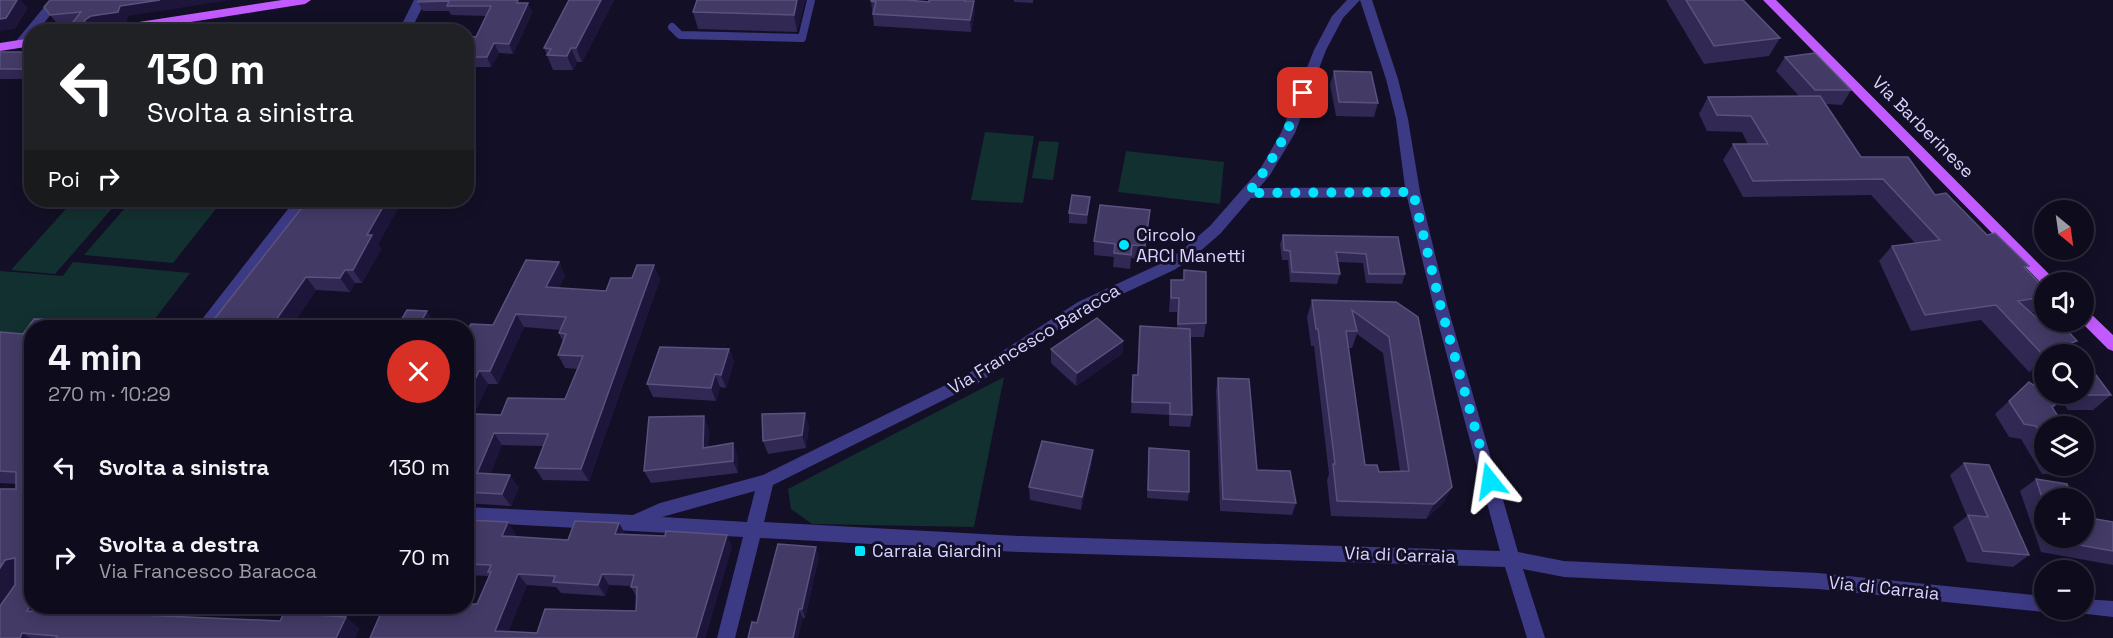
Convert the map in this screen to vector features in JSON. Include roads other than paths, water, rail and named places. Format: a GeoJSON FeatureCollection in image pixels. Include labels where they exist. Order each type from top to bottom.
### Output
{"type":"FeatureCollection","features":[{"type":"Feature","properties":{"kind":"main road"},"geometry":{"type":"LineString","coordinates":[[151,24],[305,0]]}},
{"type":"Feature","properties":{"kind":"main road","name":"Via Barberinese"},"geometry":{"type":"LineString","coordinates":[[1769,0],[2040,272]]}},
{"type":"Feature","properties":{"kind":"main road"},"geometry":{"type":"LineString","coordinates":[[0,47],[24,43]]}},
{"type":"Feature","properties":{"kind":"main road"},"geometry":{"type":"LineString","coordinates":[[2094,326],[2113,345]]}},
{"type":"Feature","properties":{"kind":"street"},"geometry":{"type":"LineString","coordinates":[[39,24],[56,0]]}},
{"type":"Feature","properties":{"kind":"street"},"geometry":{"type":"LineString","coordinates":[[408,24],[420,0]]}},
{"type":"Feature","properties":{"kind":"street","name":"Via Francesco Baracca"},"geometry":{"type":"LineString","coordinates":[[636,522],[660,510],[766,481],[972,379],[1083,306],[1178,261],[1215,230],[1265,172],[1288,133],[1320,50],[1338,16],[1354,0]]}},
{"type":"Feature","properties":{"kind":"street"},"geometry":{"type":"LineString","coordinates":[[1366,0],[1392,79],[1402,119],[1413,192],[1441,308],[1511,559],[1536,638]]}},
{"type":"Feature","properties":{"kind":"street"},"geometry":{"type":"LineString","coordinates":[[1248,193],[1413,192]]}},
{"type":"Feature","properties":{"kind":"street"},"geometry":{"type":"LineString","coordinates":[[209,320],[297,207]]}},
{"type":"Feature","properties":{"kind":"street"},"geometry":{"type":"LineString","coordinates":[[726,638],[766,481]]}},
{"type":"Feature","properties":{"kind":"street","name":"Via Francesco Baracca"},"geometry":{"type":"LineString","coordinates":[[474,514],[753,529]]}},
{"type":"Feature","properties":{"kind":"street","name":"Via di Carraia"},"geometry":{"type":"LineString","coordinates":[[753,529],[1020,544],[1511,559],[1564,569],[1818,581],[2034,603]]}},
{"type":"Feature","properties":{"kind":"street"},"geometry":{"type":"LineString","coordinates":[[2094,608],[2113,609]]}},
{"type":"Feature","properties":{"kind":"lane"},"geometry":{"type":"LineString","coordinates":[[672,27],[680,36],[802,39],[811,0]]}},
{"type":"Feature","properties":{"kind":"place","name":"Circolo ARCI Manetti"},"geometry":{"type":"Point","coordinates":[1124,245]}},
{"type":"Feature","properties":{"kind":"place","name":"Carraia Giardini"},"geometry":{"type":"Point","coordinates":[860,551]}}]}
